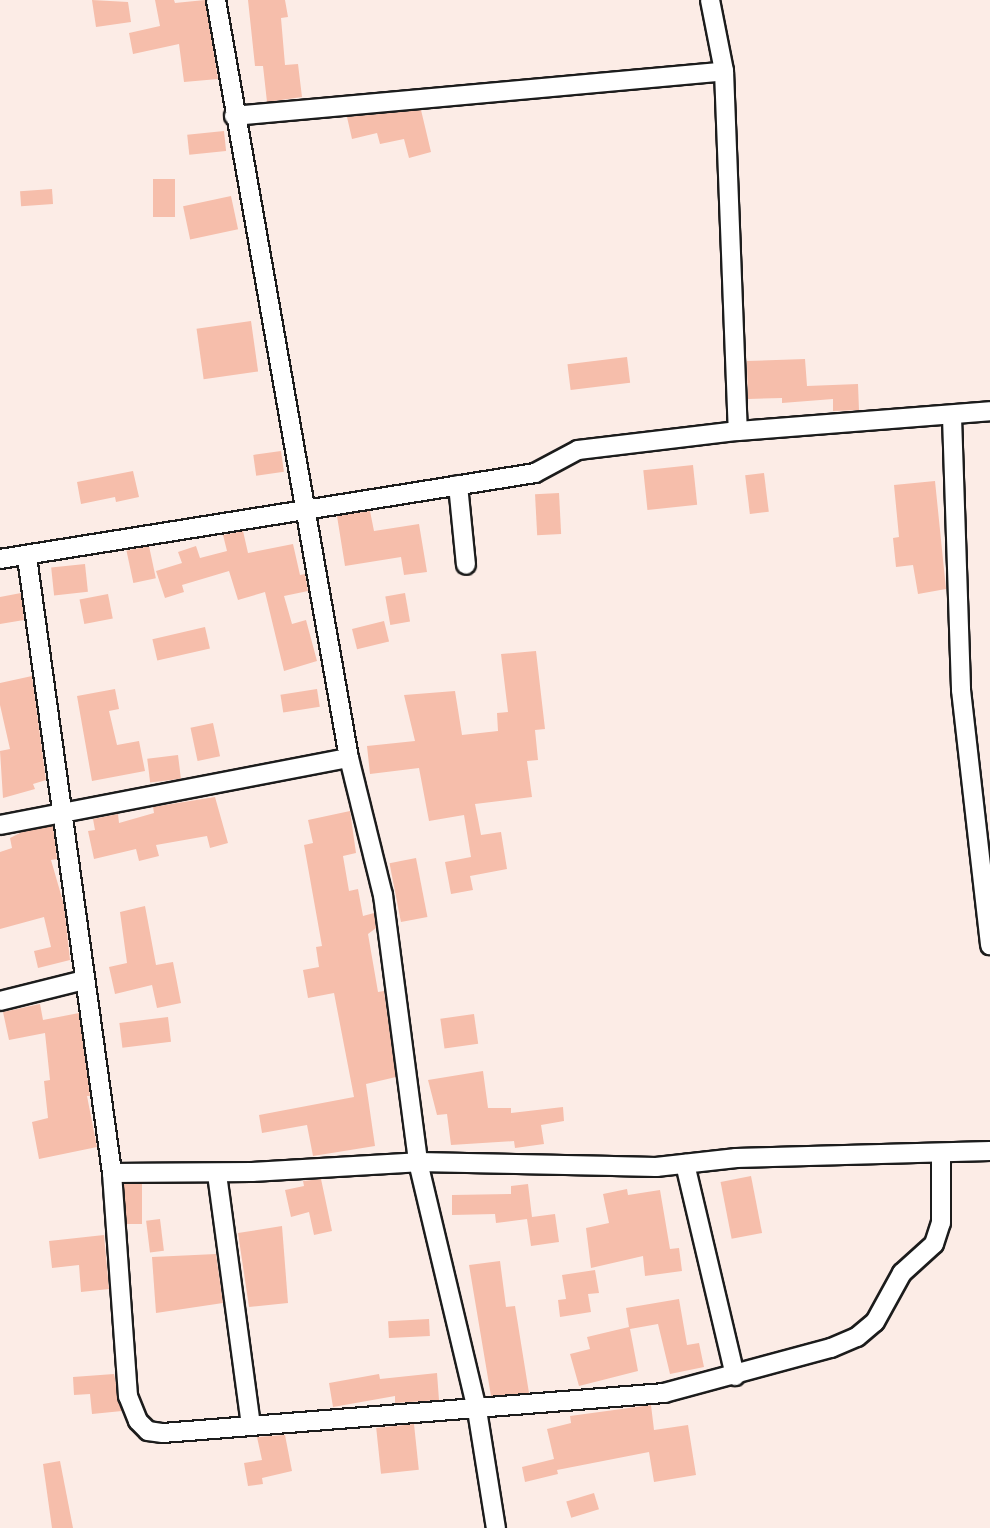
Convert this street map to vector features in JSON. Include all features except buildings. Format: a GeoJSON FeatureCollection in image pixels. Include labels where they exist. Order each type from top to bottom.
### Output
{"type":"FeatureCollection","features":[{"type":"Feature","properties":{"kind":"street"},"geometry":{"type":"LineString","coordinates":[[216,0],[234,116],[306,508],[348,758],[383,895],[418,1162],[477,1410],[496,1528]]}},
{"type":"Feature","properties":{"kind":"street"},"geometry":{"type":"LineString","coordinates":[[710,0],[724,71],[738,431]]}},
{"type":"Feature","properties":{"kind":"street"},"geometry":{"type":"LineString","coordinates":[[234,116],[724,71]]}},
{"type":"Feature","properties":{"kind":"street"},"geometry":{"type":"LineString","coordinates":[[0,560],[306,508],[535,473],[579,450],[738,431],[952,417],[990,411]]}},
{"type":"Feature","properties":{"kind":"street"},"geometry":{"type":"LineString","coordinates":[[952,417],[961,690],[990,945]]}},
{"type":"Feature","properties":{"kind":"street"},"geometry":{"type":"LineString","coordinates":[[458,485],[466,565]]}},
{"type":"Feature","properties":{"kind":"street"},"geometry":{"type":"LineString","coordinates":[[27,557],[112,1173],[128,1396],[138,1421],[148,1431],[163,1433],[477,1410],[664,1393],[735,1376],[831,1348],[857,1337],[875,1322],[902,1274],[934,1244],[941,1223],[941,1153]]}},
{"type":"Feature","properties":{"kind":"street"},"geometry":{"type":"LineString","coordinates":[[0,825],[348,758]]}},
{"type":"Feature","properties":{"kind":"street"},"geometry":{"type":"LineString","coordinates":[[0,1001],[84,980]]}},
{"type":"Feature","properties":{"kind":"street"},"geometry":{"type":"LineString","coordinates":[[112,1173],[217,1174],[418,1162],[581,1168],[685,1164],[736,1158],[990,1151]]}},
{"type":"Feature","properties":{"kind":"street"},"geometry":{"type":"LineString","coordinates":[[685,1164],[735,1376]]}},
{"type":"Feature","properties":{"kind":"street"},"geometry":{"type":"LineString","coordinates":[[217,1174],[250,1425]]}}]}
